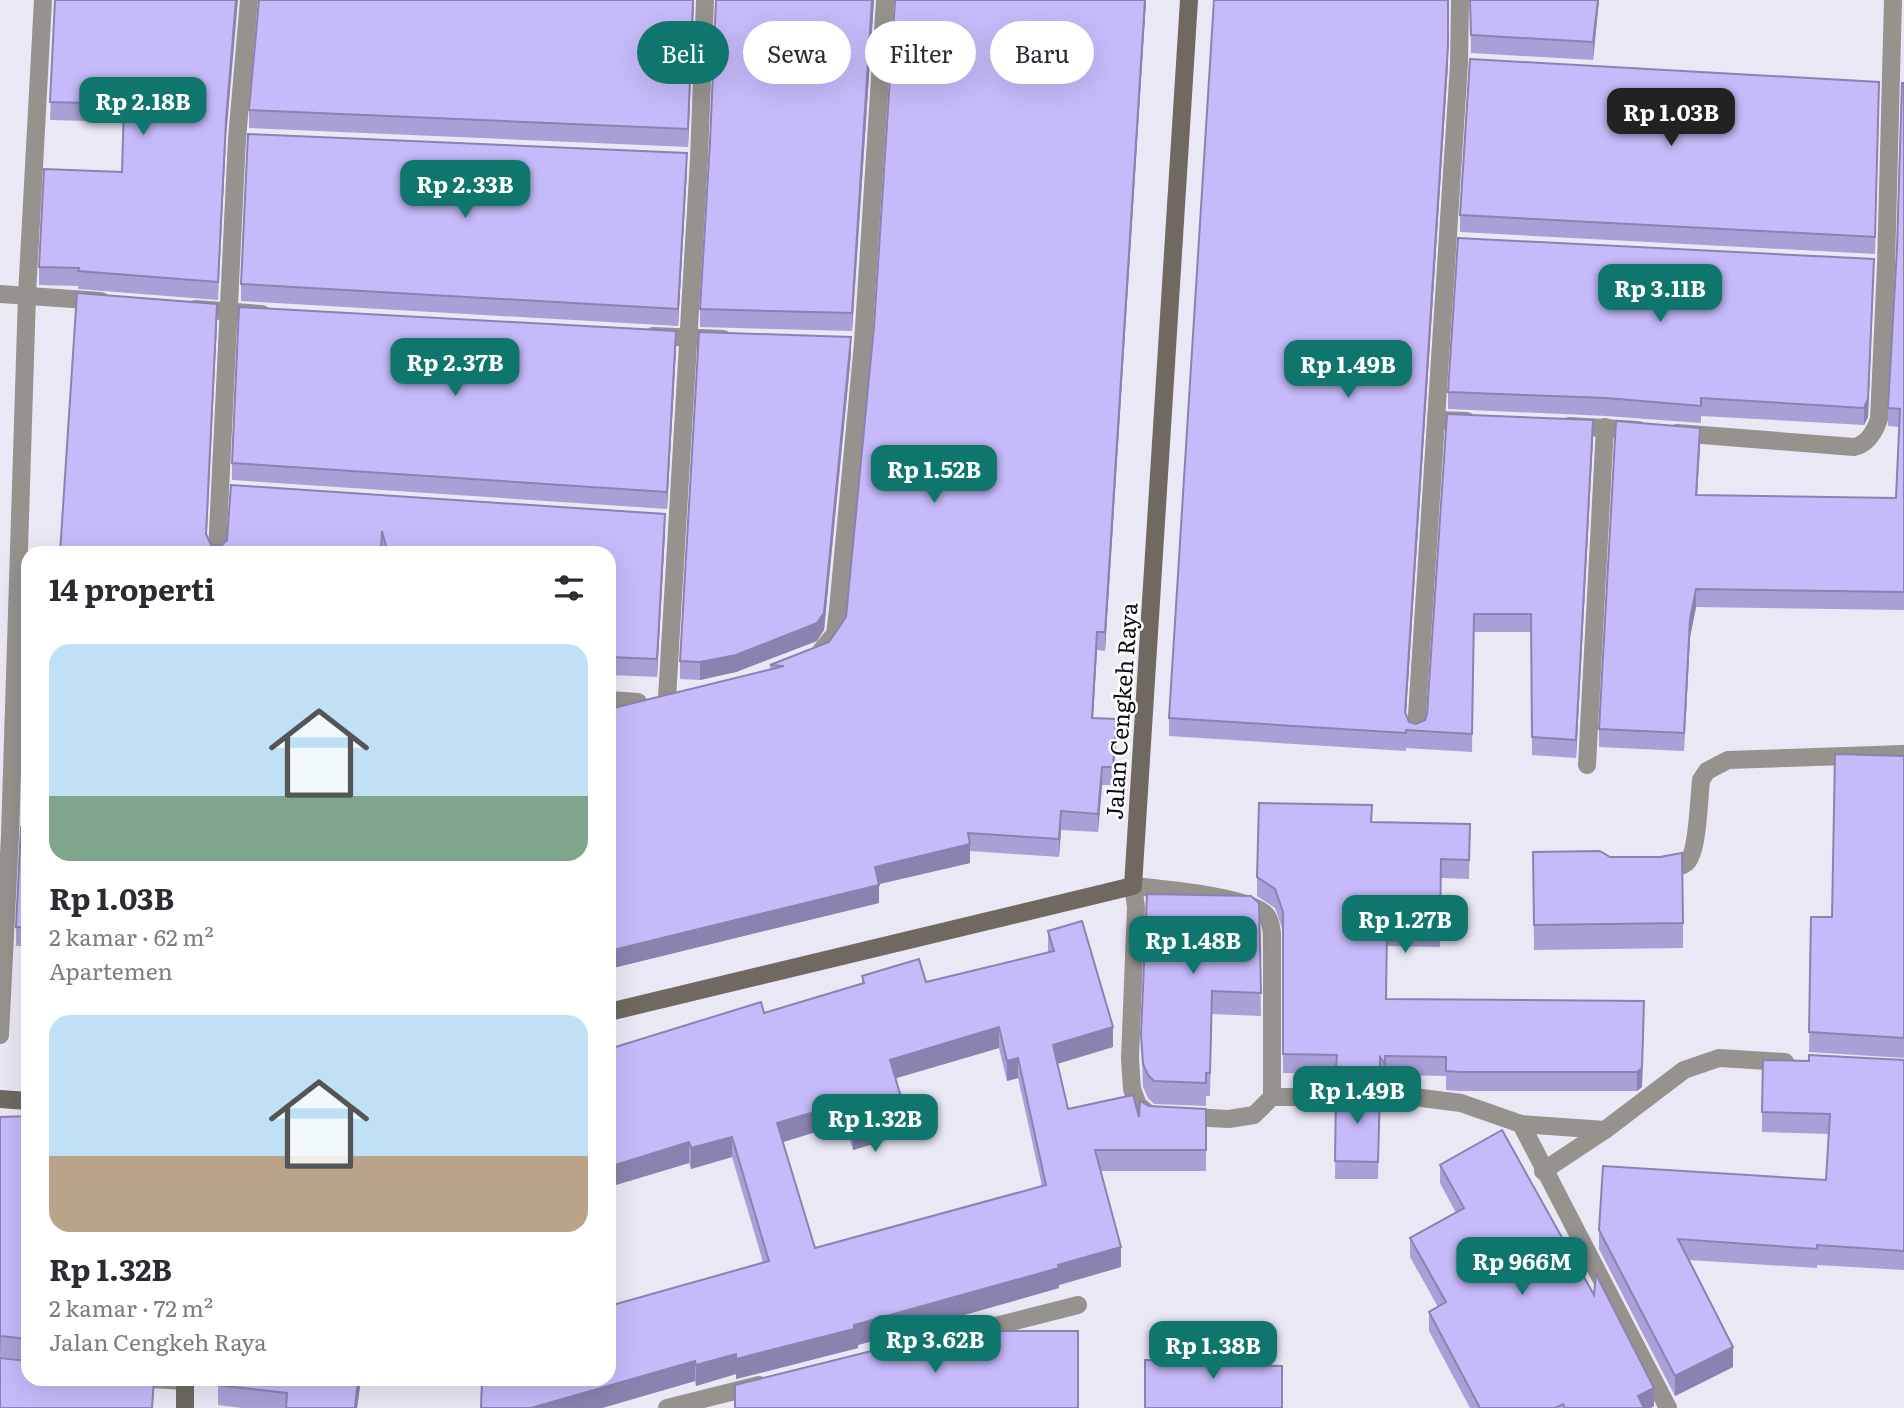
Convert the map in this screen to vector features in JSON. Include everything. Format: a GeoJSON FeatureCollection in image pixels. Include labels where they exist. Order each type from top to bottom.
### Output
{"type":"FeatureCollection","features":[{"type":"Feature","properties":{"kind":"street"},"geometry":{"type":"LineString","coordinates":[[0,1035],[5,835],[27,295],[43,0]]}},
{"type":"Feature","properties":{"kind":"street"},"geometry":{"type":"LineString","coordinates":[[218,546],[227,492],[230,312],[244,140],[249,0]]}},
{"type":"Feature","properties":{"kind":"street"},"geometry":{"type":"LineString","coordinates":[[616,708],[673,697],[670,521],[688,338],[692,159],[705,0]]}},
{"type":"Feature","properties":{"kind":"street"},"geometry":{"type":"LineString","coordinates":[[804,659],[824,650],[835,634],[885,0]]}},
{"type":"Feature","properties":{"kind":"street","name":"Jalan Cengkeh Raya"},"geometry":{"type":"LineString","coordinates":[[1133,886],[1189,0]]}},
{"type":"Feature","properties":{"kind":"street"},"geometry":{"type":"LineString","coordinates":[[1416,731],[1437,420],[1466,65],[1460,0]]}},
{"type":"Feature","properties":{"kind":"street"},"geometry":{"type":"LineString","coordinates":[[1554,425],[1854,447],[1861,446],[1875,431],[1879,419],[1879,265],[1884,87],[1892,0]]}},
{"type":"Feature","properties":{"kind":"street"},"geometry":{"type":"LineString","coordinates":[[0,294],[122,303]]}},
{"type":"Feature","properties":{"kind":"street"},"geometry":{"type":"LineString","coordinates":[[176,308],[285,315]]}},
{"type":"Feature","properties":{"kind":"street"},"geometry":{"type":"LineString","coordinates":[[633,335],[742,340]]}},
{"type":"Feature","properties":{"kind":"street"},"geometry":{"type":"LineString","coordinates":[[1437,420],[1489,422]]}},
{"type":"Feature","properties":{"kind":"street"},"geometry":{"type":"LineString","coordinates":[[1587,765],[1605,427]]}},
{"type":"Feature","properties":{"kind":"street"},"geometry":{"type":"LineString","coordinates":[[616,700],[638,702]]}},
{"type":"Feature","properties":{"kind":"street"},"geometry":{"type":"LineString","coordinates":[[1646,870],[1670,869],[1687,863],[1693,853],[1701,780],[1707,771],[1728,760],[1904,754]]}},
{"type":"Feature","properties":{"kind":"street"},"geometry":{"type":"LineString","coordinates":[[616,1010],[1133,886],[1246,903],[1264,913],[1270,921],[1272,933],[1272,1097],[1254,1115],[1229,1119],[1150,1115],[1138,1105],[1132,1089],[1130,1058],[1136,907],[1133,886]]}},
{"type":"Feature","properties":{"kind":"street"},"geometry":{"type":"LineString","coordinates":[[1543,1171],[1605,1130],[1684,1070],[1719,1058],[1798,1063]]}},
{"type":"Feature","properties":{"kind":"street"},"geometry":{"type":"LineString","coordinates":[[1272,1097],[1413,1097],[1461,1103],[1521,1124],[1605,1130]]}},
{"type":"Feature","properties":{"kind":"street"},"geometry":{"type":"LineString","coordinates":[[0,1099],[21,1100]]}},
{"type":"Feature","properties":{"kind":"street"},"geometry":{"type":"LineString","coordinates":[[1521,1124],[1668,1408]]}},
{"type":"Feature","properties":{"kind":"street"},"geometry":{"type":"LineString","coordinates":[[933,1342],[1078,1305]]}},
{"type":"Feature","properties":{"kind":"street"},"geometry":{"type":"LineString","coordinates":[[667,1408],[773,1381]]}},
{"type":"Feature","properties":{"kind":"street"},"geometry":{"type":"LineString","coordinates":[[185,1386],[185,1408]]}},
{"type":"Feature","properties":{"kind":"building"},"geometry":{"type":"Polygon","coordinates":[[[55,0],[236,0],[226,120],[218,282],[78,271],[79,268],[39,267],[44,169],[122,172],[124,104],[50,102],[55,0]]]}},
{"type":"Feature","properties":{"kind":"building"},"geometry":{"type":"Polygon","coordinates":[[[259,0],[693,0],[692,21],[637,21],[637,84],[690,84],[688,129],[249,110],[259,0]]]}},
{"type":"Feature","properties":{"kind":"building"},"geometry":{"type":"Polygon","coordinates":[[[716,0],[872,0],[871,21],[865,21],[867,84],[852,313],[700,309],[712,84],[729,84],[729,21],[715,21],[716,0]]]}},
{"type":"Feature","properties":{"kind":"building"},"geometry":{"type":"Polygon","coordinates":[[[895,0],[1145,0],[1105,632],[1097,632],[1092,718],[1116,719],[1113,767],[1102,767],[1098,814],[1061,811],[1059,839],[968,833],[970,844],[875,867],[879,885],[616,949],[616,707],[784,666],[770,665],[829,642],[846,617],[874,326],[890,84],[976,84],[976,21],[894,21],[895,0]]]}},
{"type":"Feature","properties":{"kind":"building"},"geometry":{"type":"Polygon","coordinates":[[[1214,0],[1448,0],[1448,45],[1405,712],[1409,722],[1416,724],[1425,720],[1427,714],[1447,414],[1593,420],[1576,740],[1532,737],[1531,614],[1474,614],[1472,734],[1406,730],[1406,733],[1169,718],[1214,0]]]}},
{"type":"Feature","properties":{"kind":"building"},"geometry":{"type":"Polygon","coordinates":[[[1470,0],[1598,0],[1593,42],[1471,35],[1470,0]]]}},
{"type":"Feature","properties":{"kind":"building"},"geometry":{"type":"Polygon","coordinates":[[[1470,59],[1879,82],[1875,237],[1460,215],[1470,59]]]}},
{"type":"Feature","properties":{"kind":"building"},"geometry":{"type":"Polygon","coordinates":[[[1902,83],[1904,592],[1696,589],[1690,619],[1684,733],[1599,729],[1616,421],[1700,428],[1696,495],[1896,498],[1900,409],[1888,408],[1897,248],[1902,83]]]}},
{"type":"Feature","properties":{"kind":"building"},"geometry":{"type":"Polygon","coordinates":[[[248,134],[687,153],[678,309],[241,284],[248,134]]]}},
{"type":"Feature","properties":{"kind":"building"},"geometry":{"type":"Polygon","coordinates":[[[1458,238],[1874,259],[1868,399],[1864,408],[1701,398],[1701,406],[1606,398],[1448,392],[1458,238]]]}},
{"type":"Feature","properties":{"kind":"building"},"geometry":{"type":"Polygon","coordinates":[[[77,293],[217,304],[206,534],[211,545],[222,545],[227,540],[231,485],[665,514],[657,659],[616,657],[616,546],[386,546],[382,531],[381,546],[60,546],[77,293]]]}},
{"type":"Feature","properties":{"kind":"building"},"geometry":{"type":"Polygon","coordinates":[[[239,307],[676,331],[667,492],[232,463],[239,307]]]}},
{"type":"Feature","properties":{"kind":"building"},"geometry":{"type":"Polygon","coordinates":[[[699,332],[851,337],[824,613],[817,623],[736,655],[700,662],[680,661],[699,332]]]}},
{"type":"Feature","properties":{"kind":"building"},"geometry":{"type":"Polygon","coordinates":[[[1835,754],[1904,756],[1904,1038],[1809,1032],[1811,917],[1832,917],[1835,754]]]}},
{"type":"Feature","properties":{"kind":"building"},"geometry":{"type":"Polygon","coordinates":[[[1259,803],[1372,805],[1371,822],[1470,824],[1469,860],[1441,859],[1440,928],[1387,927],[1386,999],[1644,1001],[1642,1068],[1637,1072],[1460,1072],[1446,1071],[1446,1057],[1385,1056],[1385,1064],[1380,1057],[1380,1067],[1336,1067],[1337,1055],[1283,1054],[1283,912],[1275,889],[1257,877],[1259,803]]]}},
{"type":"Feature","properties":{"kind":"building"},"geometry":{"type":"Polygon","coordinates":[[[21,827],[21,927],[16,927],[21,827]]]}},
{"type":"Feature","properties":{"kind":"building"},"geometry":{"type":"Polygon","coordinates":[[[1600,851],[1610,857],[1660,857],[1682,853],[1683,923],[1534,925],[1533,852],[1600,851]]]}},
{"type":"Feature","properties":{"kind":"building"},"geometry":{"type":"Polygon","coordinates":[[[1147,894],[1251,896],[1259,903],[1261,993],[1212,991],[1210,1073],[1206,1073],[1206,1083],[1154,1081],[1143,1064],[1141,1035],[1147,894]]]}},
{"type":"Feature","properties":{"kind":"building"},"geometry":{"type":"Polygon","coordinates":[[[1082,921],[1113,1027],[1053,1045],[1068,1109],[1133,1095],[1139,1117],[1140,1101],[1149,1106],[1206,1109],[1206,1150],[1095,1150],[1121,1247],[1058,1265],[1059,1268],[854,1325],[854,1328],[858,1328],[736,1359],[736,1354],[696,1365],[695,1361],[616,1384],[616,1304],[769,1261],[732,1137],[691,1148],[689,1142],[616,1165],[616,1047],[761,1002],[764,1013],[864,983],[862,976],[919,959],[926,982],[1054,951],[1048,931],[1082,921]],[[999,1027],[890,1060],[906,1114],[853,1129],[845,1103],[777,1123],[815,1248],[1046,1185],[1018,1058],[1007,1061],[999,1027]]]}},
{"type":"Feature","properties":{"kind":"building"},"geometry":{"type":"Polygon","coordinates":[[[1809,1055],[1904,1060],[1904,1251],[1817,1245],[1817,1249],[1678,1239],[1733,1347],[1675,1376],[1599,1230],[1603,1166],[1826,1180],[1830,1114],[1762,1112],[1763,1060],[1809,1061],[1809,1055]]]}},
{"type":"Feature","properties":{"kind":"building"},"geometry":{"type":"Polygon","coordinates":[[[1336,1091],[1380,1091],[1378,1162],[1335,1161],[1336,1091]]]}},
{"type":"Feature","properties":{"kind":"building"},"geometry":{"type":"Polygon","coordinates":[[[21,1116],[21,1338],[0,1336],[0,1117],[21,1116]]]}},
{"type":"Feature","properties":{"kind":"building"},"geometry":{"type":"Polygon","coordinates":[[[1502,1130],[1594,1295],[1596,1274],[1654,1388],[1638,1396],[1644,1408],[1565,1408],[1563,1404],[1555,1408],[1480,1408],[1429,1312],[1446,1302],[1410,1238],[1464,1208],[1440,1165],[1502,1130]]]}},
{"type":"Feature","properties":{"kind":"building"},"geometry":{"type":"Polygon","coordinates":[[[952,1331],[1078,1331],[1078,1408],[735,1408],[735,1385],[952,1331]]]}},
{"type":"Feature","properties":{"kind":"building"},"geometry":{"type":"Polygon","coordinates":[[[1201,1338],[1241,1339],[1240,1365],[1282,1366],[1282,1408],[1145,1408],[1145,1360],[1201,1361],[1201,1338]]]}},
{"type":"Feature","properties":{"kind":"building"},"geometry":{"type":"Polygon","coordinates":[[[0,1358],[21,1360],[21,1386],[154,1386],[152,1408],[0,1408],[0,1358]]]}},
{"type":"Feature","properties":{"kind":"building"},"geometry":{"type":"Polygon","coordinates":[[[227,1386],[357,1386],[355,1408],[286,1408],[287,1393],[227,1386]]]}},
{"type":"Feature","properties":{"kind":"building"},"geometry":{"type":"Polygon","coordinates":[[[482,1386],[608,1386],[531,1408],[481,1408],[482,1386]]]}}]}
